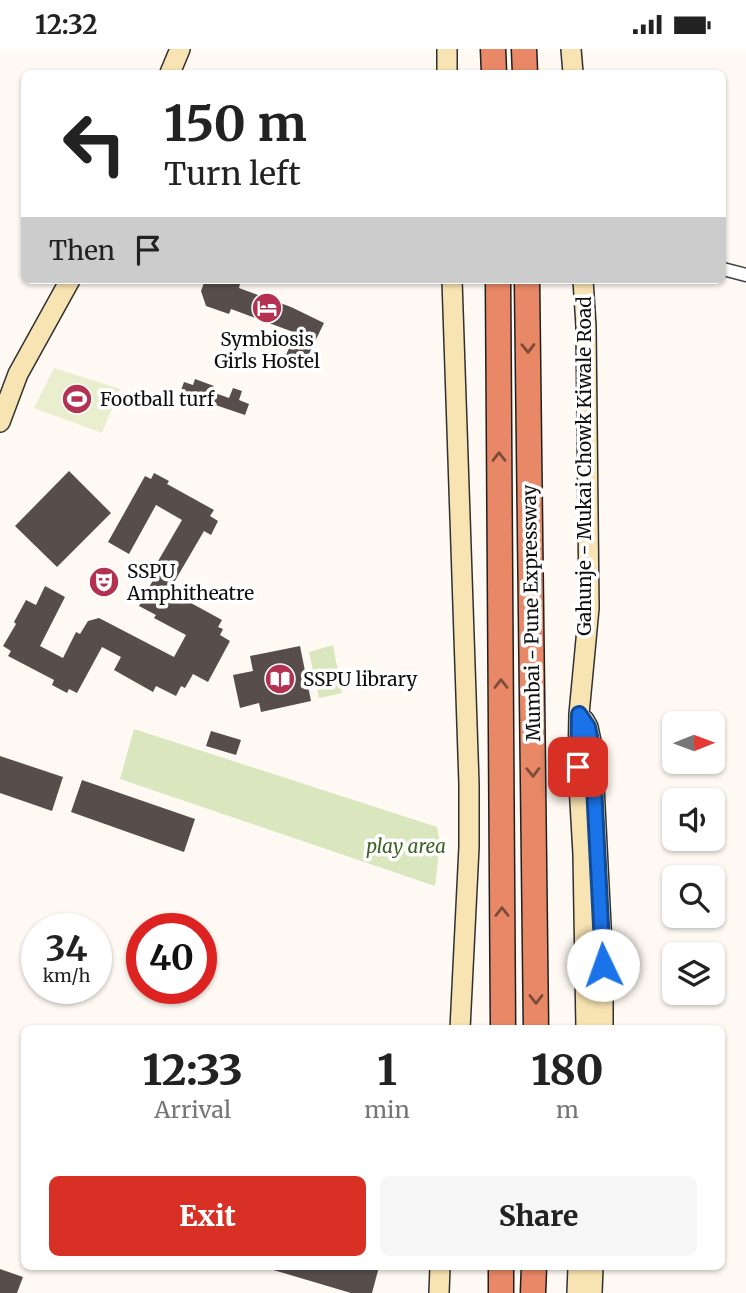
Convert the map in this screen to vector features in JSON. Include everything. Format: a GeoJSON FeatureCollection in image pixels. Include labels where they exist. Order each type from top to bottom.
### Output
{"type":"FeatureCollection","features":[{"type":"Feature","properties":{"kind":"highway"},"geometry":{"type":"LineString","coordinates":[[493,49],[494,70]]}},
{"type":"Feature","properties":{"kind":"highway"},"geometry":{"type":"LineString","coordinates":[[524,49],[524,70]]}},
{"type":"Feature","properties":{"kind":"highway","name":"Mumbai - Pune Expressway"},"geometry":{"type":"LineString","coordinates":[[498,284],[503,1025]]}},
{"type":"Feature","properties":{"kind":"highway","name":"Mumbai - Pune Expressway"},"geometry":{"type":"LineString","coordinates":[[527,284],[536,1025]]}},
{"type":"Feature","properties":{"kind":"highway"},"geometry":{"type":"LineString","coordinates":[[500,1293],[501,1270]]}},
{"type":"Feature","properties":{"kind":"highway"},"geometry":{"type":"LineString","coordinates":[[533,1293],[534,1270]]}},
{"type":"Feature","properties":{"kind":"street"},"geometry":{"type":"LineString","coordinates":[[171,70],[180,49]]}},
{"type":"Feature","properties":{"kind":"street"},"geometry":{"type":"LineString","coordinates":[[447,49],[447,70]]}},
{"type":"Feature","properties":{"kind":"street"},"geometry":{"type":"LineString","coordinates":[[572,49],[573,70]]}},
{"type":"Feature","properties":{"kind":"street"},"geometry":{"type":"LineString","coordinates":[[726,270],[746,275]]}},
{"type":"Feature","properties":{"kind":"street"},"geometry":{"type":"LineString","coordinates":[[0,422],[18,374],[68,284]]}},
{"type":"Feature","properties":{"kind":"street"},"geometry":{"type":"LineString","coordinates":[[452,284],[470,784],[460,1025]]}},
{"type":"Feature","properties":{"kind":"street","name":"Gahunje - Mukai Chowk Kiwale Road"},"geometry":{"type":"LineString","coordinates":[[583,284],[589,608],[579,714],[578,767],[583,854],[586,1025]]}},
{"type":"Feature","properties":{"kind":"street"},"geometry":{"type":"LineString","coordinates":[[579,714],[588,727],[592,746],[603,965],[603,1025]]}},
{"type":"Feature","properties":{"kind":"street"},"geometry":{"type":"LineString","coordinates":[[439,1293],[440,1270]]}},
{"type":"Feature","properties":{"kind":"street"},"geometry":{"type":"LineString","coordinates":[[577,1293],[578,1270]]}},
{"type":"Feature","properties":{"kind":"street"},"geometry":{"type":"LineString","coordinates":[[592,1293],[593,1270]]}},
{"type":"Feature","properties":{"kind":"green space","name":"Football turf"},"geometry":{"type":"Polygon","coordinates":[[[54,368],[120,389],[102,433],[34,408],[54,368]]]}},
{"type":"Feature","properties":{"kind":"green space"},"geometry":{"type":"Polygon","coordinates":[[[333,645],[342,693],[319,698],[309,652],[333,645]]]}},
{"type":"Feature","properties":{"kind":"green space","name":"play area"},"geometry":{"type":"Polygon","coordinates":[[[134,729],[437,827],[440,843],[435,886],[120,779],[134,729]]]}},
{"type":"Feature","properties":{"kind":"building"},"geometry":{"type":"Polygon","coordinates":[[[204,284],[240,284],[239,288],[291,307],[324,323],[304,364],[286,355],[296,333],[231,309],[229,314],[206,306],[201,291],[204,284]]]}},
{"type":"Feature","properties":{"kind":"building"},"geometry":{"type":"Polygon","coordinates":[[[195,379],[214,386],[212,392],[229,398],[233,388],[242,391],[239,400],[249,404],[245,415],[180,393],[184,382],[193,385],[195,379]]]}},
{"type":"Feature","properties":{"kind":"building"},"geometry":{"type":"Polygon","coordinates":[[[69,471],[111,513],[57,567],[15,526],[69,471]]]}},
{"type":"Feature","properties":{"kind":"building"},"geometry":{"type":"Polygon","coordinates":[[[154,473],[169,481],[167,484],[214,510],[210,516],[218,521],[211,535],[204,531],[169,591],[222,620],[218,627],[223,629],[220,635],[230,641],[208,682],[193,674],[185,688],[181,686],[176,696],[156,686],[153,692],[114,670],[121,657],[102,647],[77,693],[69,689],[67,693],[52,685],[54,680],[8,656],[11,651],[3,646],[26,600],[36,605],[45,586],[65,597],[40,646],[63,658],[76,632],[80,634],[88,621],[99,618],[174,657],[186,635],[154,618],[156,615],[139,606],[158,571],[154,568],[182,520],[156,505],[129,554],[108,542],[145,476],[151,479],[154,473]]]}},
{"type":"Feature","properties":{"kind":"building","name":"SSPU library"},"geometry":{"type":"Polygon","coordinates":[[[300,646],[311,701],[261,712],[259,703],[240,708],[233,675],[253,671],[250,656],[300,646]]]}},
{"type":"Feature","properties":{"kind":"building"},"geometry":{"type":"Polygon","coordinates":[[[211,731],[241,740],[236,755],[206,746],[211,731]]]}},
{"type":"Feature","properties":{"kind":"building"},"geometry":{"type":"Polygon","coordinates":[[[0,756],[63,777],[52,811],[0,793],[0,756]]]}},
{"type":"Feature","properties":{"kind":"building"},"geometry":{"type":"Polygon","coordinates":[[[82,780],[195,819],[184,852],[71,812],[82,780]]]}},
{"type":"Feature","properties":{"kind":"building"},"geometry":{"type":"Polygon","coordinates":[[[0,1269],[23,1277],[17,1293],[0,1293],[0,1269]]]}},
{"type":"Feature","properties":{"kind":"building"},"geometry":{"type":"Polygon","coordinates":[[[273,1270],[378,1270],[372,1293],[351,1293],[273,1270]]]}},
{"type":"Feature","properties":{"kind":"place","name":"Symbiosis Girls Hostel"},"geometry":{"type":"Point","coordinates":[267,308]}},
{"type":"Feature","properties":{"kind":"place","name":"Football turf"},"geometry":{"type":"Point","coordinates":[77,399]}},
{"type":"Feature","properties":{"kind":"place","name":"SSPU Amphitheatre"},"geometry":{"type":"Point","coordinates":[104,582]}},
{"type":"Feature","properties":{"kind":"place","name":"SSPU library"},"geometry":{"type":"Point","coordinates":[280,679]}},
{"type":"Feature","properties":{"kind":"route"},"geometry":{"type":"LineString","coordinates":[[578,767],[579,714],[588,727],[592,746],[603,965]]}}]}
